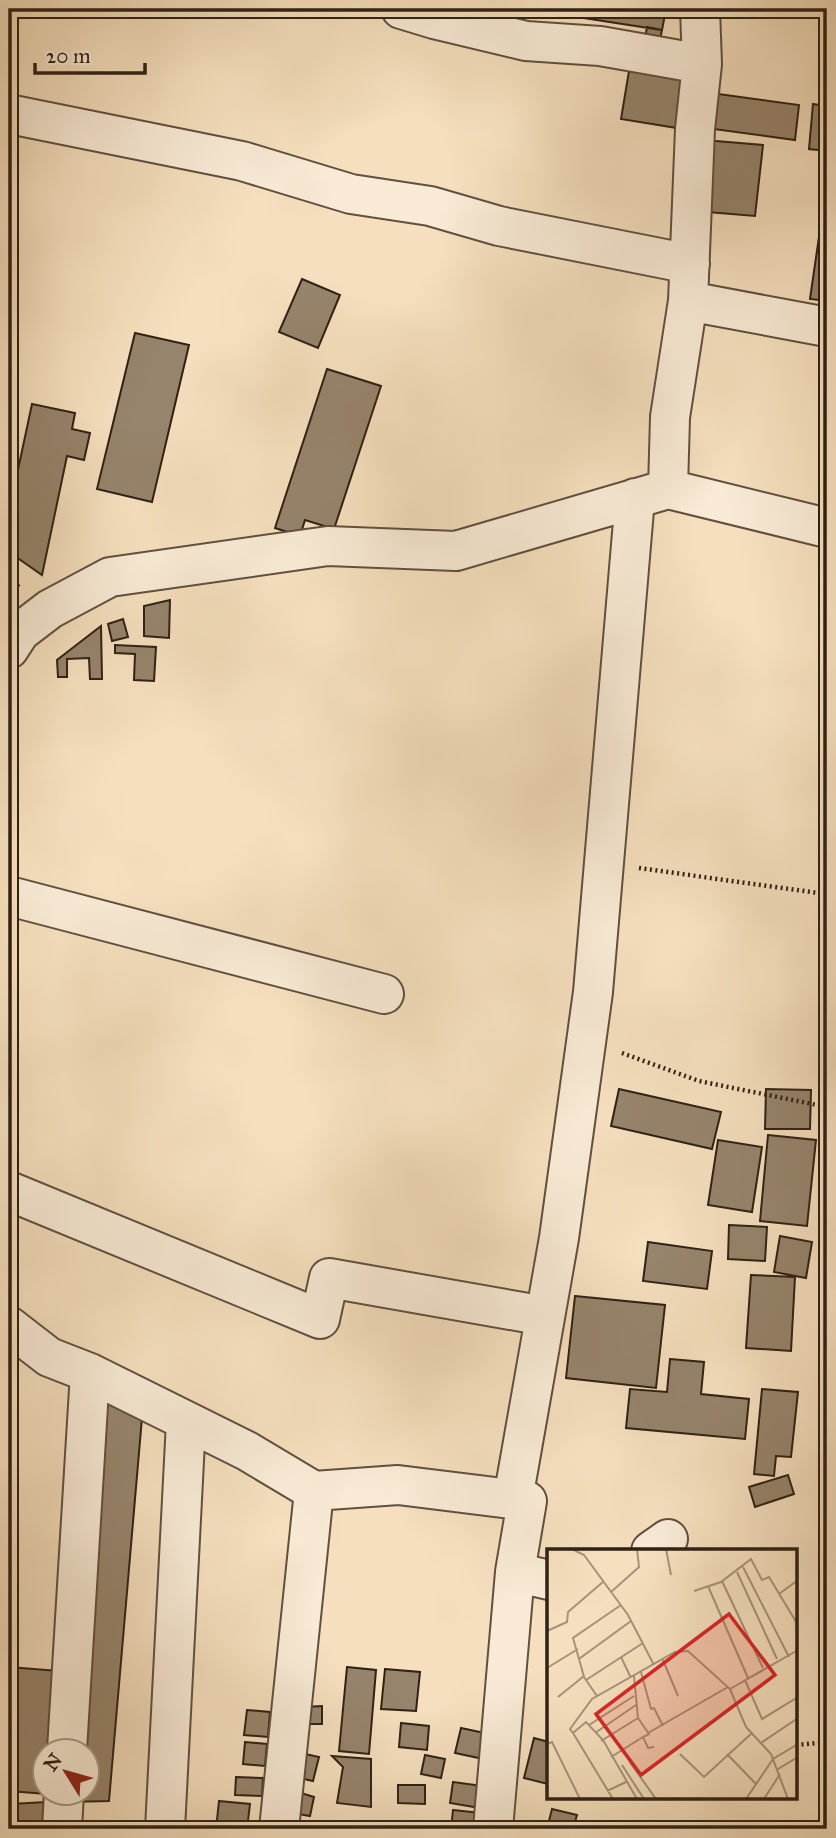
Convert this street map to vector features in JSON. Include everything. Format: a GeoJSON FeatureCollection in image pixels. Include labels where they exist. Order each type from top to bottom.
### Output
{"type":"FeatureCollection","features":[{"type":"Feature","properties":{"kind":"street"},"geometry":{"type":"LineString","coordinates":[[401,9],[526,41],[600,46],[702,64]]}},
{"type":"Feature","properties":{"kind":"street"},"geometry":{"type":"LineString","coordinates":[[513,1499],[559,1238],[593,992],[604,863],[652,493],[670,417],[689,283],[695,130],[702,64],[700,9]]}},
{"type":"Feature","properties":{"kind":"street"},"geometry":{"type":"LineString","coordinates":[[9,114],[242,162],[351,194],[430,206],[827,327]]}},
{"type":"Feature","properties":{"kind":"street"},"geometry":{"type":"LineString","coordinates":[[9,649],[20,632],[50,609],[110,577],[328,546],[456,551],[652,493],[827,528]]}},
{"type":"Feature","properties":{"kind":"street"},"geometry":{"type":"LineString","coordinates":[[9,896],[384,994]]}},
{"type":"Feature","properties":{"kind":"street"},"geometry":{"type":"LineString","coordinates":[[9,1191],[320,1319],[329,1278],[545,1316]]}},
{"type":"Feature","properties":{"kind":"street"},"geometry":{"type":"LineString","coordinates":[[9,1325],[49,1357],[90,1373],[247,1451],[314,1491],[398,1485],[527,1501],[532,1576],[492,1829]]}},
{"type":"Feature","properties":{"kind":"street"},"geometry":{"type":"LineString","coordinates":[[67,1736],[90,1373]]}},
{"type":"Feature","properties":{"kind":"street"},"geometry":{"type":"LineString","coordinates":[[165,1829],[187,1422]]}},
{"type":"Feature","properties":{"kind":"street"},"geometry":{"type":"LineString","coordinates":[[279,1829],[314,1491]]}},
{"type":"Feature","properties":{"kind":"street"},"geometry":{"type":"LineString","coordinates":[[62,1829],[63,1806]]}},
{"type":"Feature","properties":{"kind":"path"},"geometry":{"type":"LineString","coordinates":[[604,863],[818,893]]}},
{"type":"Feature","properties":{"kind":"path"},"geometry":{"type":"LineString","coordinates":[[587,1039],[699,1081],[827,1107]]}},
{"type":"Feature","properties":{"kind":"path"},"geometry":{"type":"LineString","coordinates":[[798,1745],[827,1742]]}},
{"type":"Feature","properties":{"kind":"building"},"geometry":{"type":"Polygon","coordinates":[[[571,9],[666,9],[662,30],[570,16],[571,9]]]}},
{"type":"Feature","properties":{"kind":"building"},"geometry":{"type":"Polygon","coordinates":[[[647,27],[662,30],[657,53],[643,50],[647,27]]]}},
{"type":"Feature","properties":{"kind":"building"},"geometry":{"type":"Polygon","coordinates":[[[629,71],[691,79],[683,129],[621,119],[629,71]]]}},
{"type":"Feature","properties":{"kind":"building"},"geometry":{"type":"Polygon","coordinates":[[[711,93],[799,105],[795,140],[706,128],[711,93]]]}},
{"type":"Feature","properties":{"kind":"building"},"geometry":{"type":"Polygon","coordinates":[[[813,104],[827,106],[827,151],[809,149],[813,104]]]}},
{"type":"Feature","properties":{"kind":"building"},"geometry":{"type":"Polygon","coordinates":[[[704,140],[763,145],[755,216],[696,211],[704,140]]]}},
{"type":"Feature","properties":{"kind":"building"},"geometry":{"type":"Polygon","coordinates":[[[821,223],[827,223],[827,301],[810,299],[821,223]]]}},
{"type":"Feature","properties":{"kind":"building"},"geometry":{"type":"Polygon","coordinates":[[[302,279],[340,295],[318,348],[279,332],[302,279]]]}},
{"type":"Feature","properties":{"kind":"building"},"geometry":{"type":"Polygon","coordinates":[[[135,333],[189,345],[152,502],[97,489],[135,333]]]}},
{"type":"Feature","properties":{"kind":"building"},"geometry":{"type":"Polygon","coordinates":[[[327,369],[381,386],[334,529],[305,520],[300,536],[275,528],[327,369]]]}},
{"type":"Feature","properties":{"kind":"building"},"geometry":{"type":"Polygon","coordinates":[[[32,404],[75,413],[72,429],[90,433],[84,460],[67,456],[42,575],[9,552],[9,512],[32,404]]]}},
{"type":"Feature","properties":{"kind":"building"},"geometry":{"type":"Polygon","coordinates":[[[170,600],[169,638],[144,636],[144,606],[170,600]]]}},
{"type":"Feature","properties":{"kind":"building"},"geometry":{"type":"Polygon","coordinates":[[[123,619],[128,637],[112,641],[108,624],[123,619]]]}},
{"type":"Feature","properties":{"kind":"building"},"geometry":{"type":"Polygon","coordinates":[[[101,626],[102,679],[90,679],[89,658],[67,659],[67,677],[58,677],[57,660],[101,626]]]}},
{"type":"Feature","properties":{"kind":"building"},"geometry":{"type":"Polygon","coordinates":[[[115,645],[156,647],[154,681],[134,680],[135,654],[115,653],[115,645]]]}},
{"type":"Feature","properties":{"kind":"building"},"geometry":{"type":"Polygon","coordinates":[[[822,1086],[827,1087],[827,1136],[819,1135],[822,1086]]]}},
{"type":"Feature","properties":{"kind":"building"},"geometry":{"type":"Polygon","coordinates":[[[619,1089],[721,1112],[712,1149],[611,1126],[619,1089]]]}},
{"type":"Feature","properties":{"kind":"building"},"geometry":{"type":"Polygon","coordinates":[[[766,1089],[811,1090],[810,1129],[765,1129],[766,1089]]]}},
{"type":"Feature","properties":{"kind":"building"},"geometry":{"type":"Polygon","coordinates":[[[768,1135],[816,1140],[807,1226],[760,1221],[768,1135]]]}},
{"type":"Feature","properties":{"kind":"building"},"geometry":{"type":"Polygon","coordinates":[[[718,1140],[762,1147],[752,1212],[708,1205],[718,1140]]]}},
{"type":"Feature","properties":{"kind":"building"},"geometry":{"type":"Polygon","coordinates":[[[825,1142],[827,1143],[827,1195],[819,1194],[825,1142]]]}},
{"type":"Feature","properties":{"kind":"building"},"geometry":{"type":"Polygon","coordinates":[[[729,1225],[767,1227],[765,1261],[728,1259],[729,1225]]]}},
{"type":"Feature","properties":{"kind":"building"},"geometry":{"type":"Polygon","coordinates":[[[780,1236],[812,1242],[806,1278],[774,1272],[780,1236]]]}},
{"type":"Feature","properties":{"kind":"building"},"geometry":{"type":"Polygon","coordinates":[[[648,1242],[712,1251],[707,1289],[643,1281],[648,1242]]]}},
{"type":"Feature","properties":{"kind":"building"},"geometry":{"type":"Polygon","coordinates":[[[821,1249],[827,1249],[827,1278],[819,1277],[821,1249]]]}},
{"type":"Feature","properties":{"kind":"building"},"geometry":{"type":"Polygon","coordinates":[[[751,1275],[795,1277],[791,1351],[746,1348],[751,1275]]]}},
{"type":"Feature","properties":{"kind":"building"},"geometry":{"type":"Polygon","coordinates":[[[575,1296],[665,1305],[656,1388],[566,1378],[575,1296]]]}},
{"type":"Feature","properties":{"kind":"building"},"geometry":{"type":"Polygon","coordinates":[[[670,1359],[704,1362],[701,1394],[749,1399],[745,1439],[626,1428],[630,1389],[667,1392],[670,1359]]]}},
{"type":"Feature","properties":{"kind":"building"},"geometry":{"type":"Polygon","coordinates":[[[97,1384],[143,1406],[109,1801],[102,1801],[102,1736],[73,1736],[97,1384]]]}},
{"type":"Feature","properties":{"kind":"building"},"geometry":{"type":"Polygon","coordinates":[[[762,1389],[798,1392],[791,1457],[776,1456],[774,1476],[754,1474],[762,1389]]]}},
{"type":"Feature","properties":{"kind":"building"},"geometry":{"type":"Polygon","coordinates":[[[788,1475],[794,1494],[755,1507],[749,1487],[788,1475]]]}},
{"type":"Feature","properties":{"kind":"building"},"geometry":{"type":"Polygon","coordinates":[[[827,1518],[827,1555],[825,1556],[821,1519],[827,1518]]]}},
{"type":"Feature","properties":{"kind":"building"},"geometry":{"type":"Polygon","coordinates":[[[9,1667],[70,1672],[65,1736],[32,1736],[32,1793],[9,1791],[9,1667]]]}},
{"type":"Feature","properties":{"kind":"building"},"geometry":{"type":"Polygon","coordinates":[[[347,1667],[376,1670],[369,1754],[339,1751],[347,1667]]]}},
{"type":"Feature","properties":{"kind":"building"},"geometry":{"type":"Polygon","coordinates":[[[385,1669],[420,1672],[416,1711],[381,1709],[385,1669]]]}},
{"type":"Feature","properties":{"kind":"building"},"geometry":{"type":"Polygon","coordinates":[[[322,1706],[322,1724],[305,1724],[304,1707],[322,1706]]]}},
{"type":"Feature","properties":{"kind":"building"},"geometry":{"type":"Polygon","coordinates":[[[247,1710],[270,1712],[268,1737],[244,1735],[247,1710]]]}},
{"type":"Feature","properties":{"kind":"building"},"geometry":{"type":"Polygon","coordinates":[[[401,1723],[429,1726],[427,1750],[399,1747],[401,1723]]]}},
{"type":"Feature","properties":{"kind":"building"},"geometry":{"type":"Polygon","coordinates":[[[461,1728],[494,1735],[488,1760],[455,1753],[461,1728]]]}},
{"type":"Feature","properties":{"kind":"building"},"geometry":{"type":"Polygon","coordinates":[[[534,1738],[547,1741],[547,1784],[524,1778],[534,1738]]]}},
{"type":"Feature","properties":{"kind":"building"},"geometry":{"type":"Polygon","coordinates":[[[245,1742],[267,1744],[265,1766],[243,1764],[245,1742]]]}},
{"type":"Feature","properties":{"kind":"building"},"geometry":{"type":"Polygon","coordinates":[[[296,1752],[319,1757],[313,1781],[290,1776],[296,1752]]]}},
{"type":"Feature","properties":{"kind":"building"},"geometry":{"type":"Polygon","coordinates":[[[425,1755],[445,1759],[441,1778],[421,1774],[425,1755]]]}},
{"type":"Feature","properties":{"kind":"building"},"geometry":{"type":"Polygon","coordinates":[[[332,1756],[371,1759],[371,1807],[337,1803],[343,1767],[332,1756]]]}},
{"type":"Feature","properties":{"kind":"building"},"geometry":{"type":"Polygon","coordinates":[[[236,1777],[263,1778],[262,1796],[235,1795],[236,1777]]]}},
{"type":"Feature","properties":{"kind":"building"},"geometry":{"type":"Polygon","coordinates":[[[453,1782],[483,1786],[480,1808],[450,1803],[453,1782]]]}},
{"type":"Feature","properties":{"kind":"building"},"geometry":{"type":"Polygon","coordinates":[[[398,1785],[425,1785],[425,1804],[398,1803],[398,1785]]]}},
{"type":"Feature","properties":{"kind":"building"},"geometry":{"type":"Polygon","coordinates":[[[291,1790],[314,1797],[310,1816],[287,1812],[291,1790]]]}},
{"type":"Feature","properties":{"kind":"building"},"geometry":{"type":"Polygon","coordinates":[[[219,1801],[250,1804],[247,1829],[216,1829],[219,1801]]]}},
{"type":"Feature","properties":{"kind":"building"},"geometry":{"type":"Polygon","coordinates":[[[32,1803],[32,1806],[46,1806],[48,1829],[12,1829],[11,1804],[32,1803]]]}},
{"type":"Feature","properties":{"kind":"building"},"geometry":{"type":"Polygon","coordinates":[[[552,1809],[577,1815],[573,1829],[547,1829],[552,1809]]]}},
{"type":"Feature","properties":{"kind":"building"},"geometry":{"type":"Polygon","coordinates":[[[453,1810],[490,1814],[488,1829],[451,1829],[453,1810]]]}},
{"type":"Feature","properties":{"kind":"building"},"geometry":{"type":"Polygon","coordinates":[[[288,1821],[315,1825],[314,1829],[287,1829],[288,1821]]]}},
{"type":"Feature","properties":{"kind":"building"},"geometry":{"type":"Polygon","coordinates":[[[86,1826],[160,1829],[86,1829],[86,1826]]]}}]}
